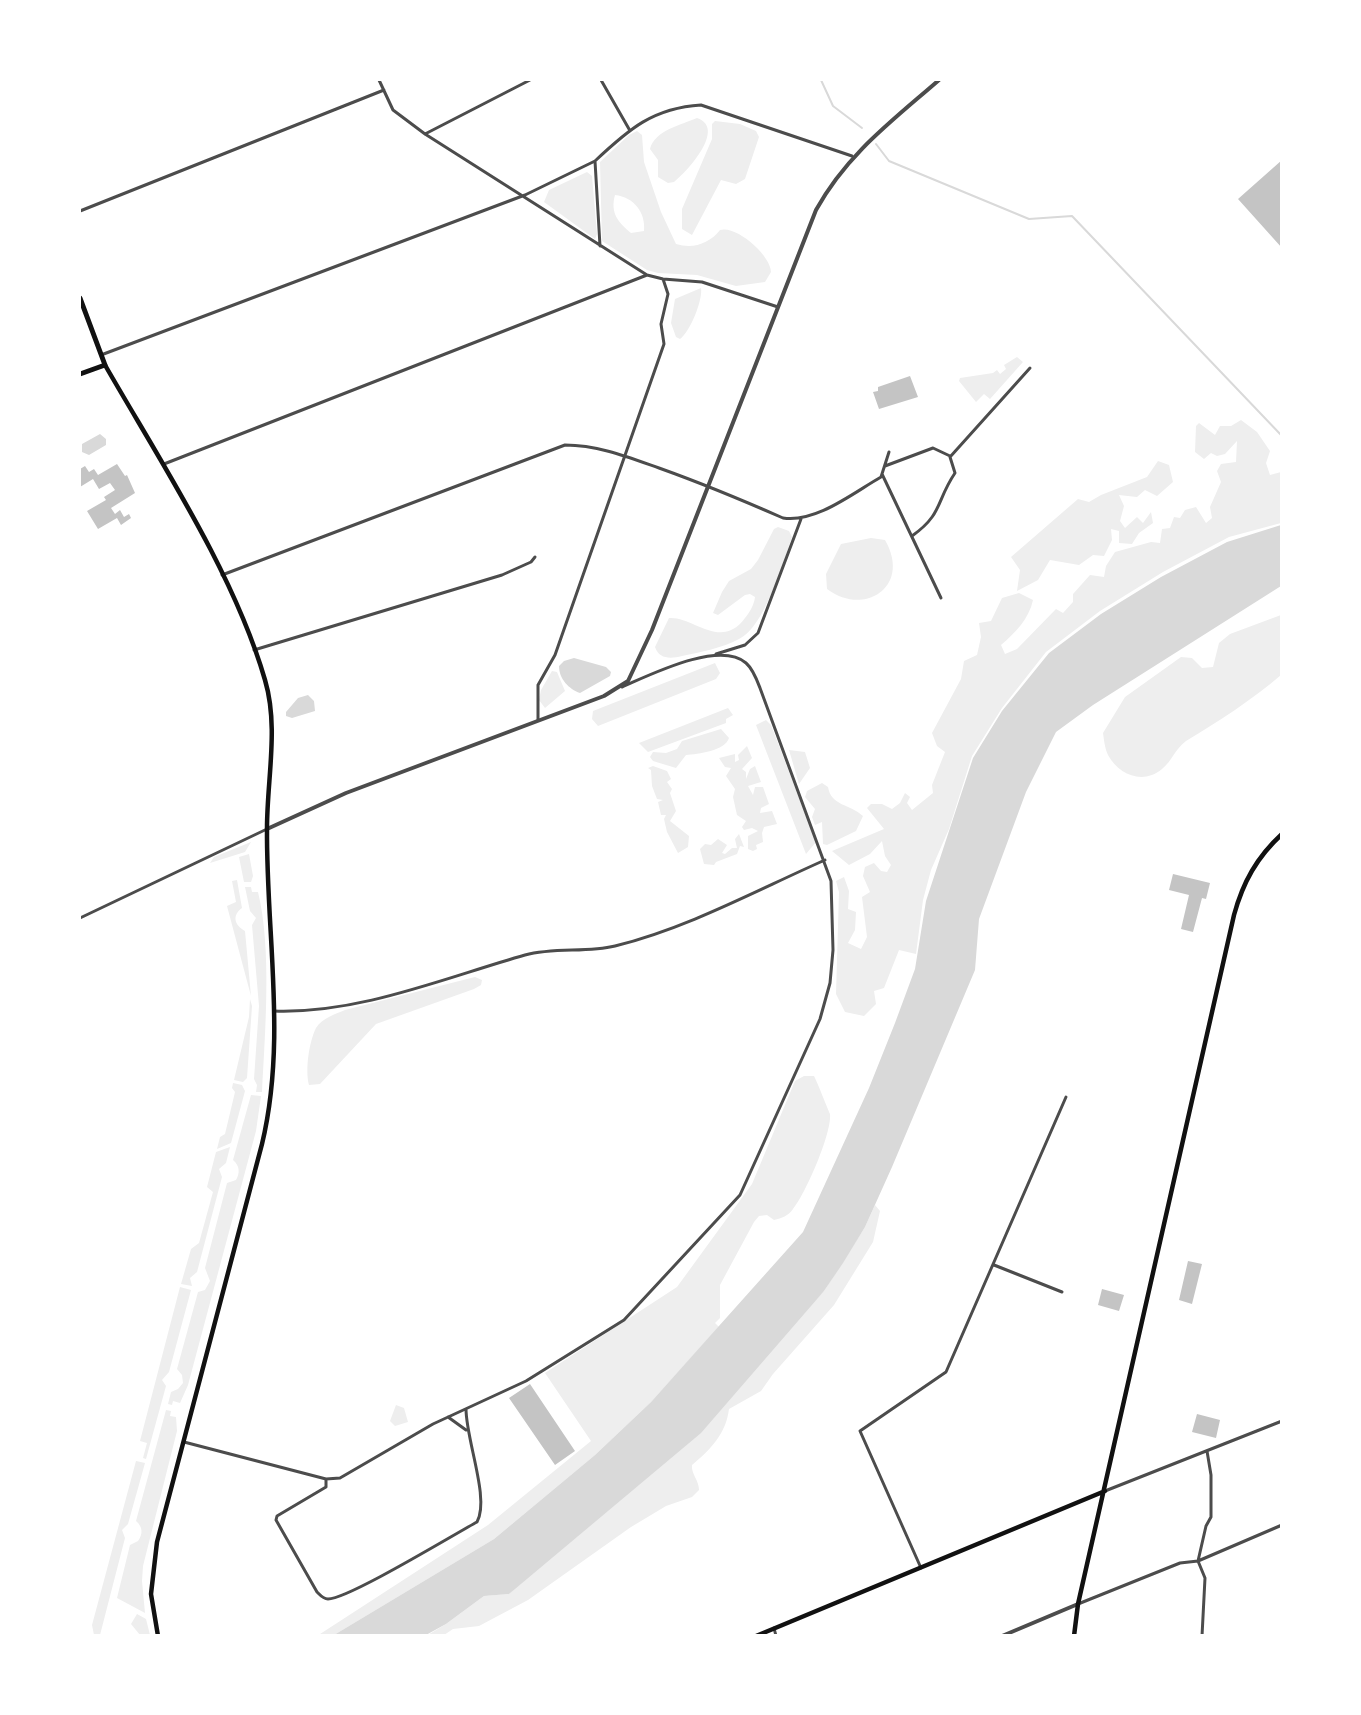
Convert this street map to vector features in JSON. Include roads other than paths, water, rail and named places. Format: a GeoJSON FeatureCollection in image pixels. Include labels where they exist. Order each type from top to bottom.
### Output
{"type":"FeatureCollection","features":[{"type":"Feature","properties":{"kind":"highway"},"geometry":{"type":"LineString","coordinates":[[80,298],[105,365],[80,374]]}},
{"type":"Feature","properties":{"kind":"main road"},"geometry":{"type":"LineString","coordinates":[[105,365],[222,575],[254,650],[268,690],[272,722],[267,829],[274,1011],[273,1065],[265,1132],[182,1442],[154,1557],[151,1599],[158,1635]]}},
{"type":"Feature","properties":{"kind":"main road"},"geometry":{"type":"LineString","coordinates":[[1074,1635],[1078,1604],[1234,915],[1247,879],[1259,857],[1281,834]]}},
{"type":"Feature","properties":{"kind":"main road"},"geometry":{"type":"LineString","coordinates":[[756,1635],[1105,1491]]}},
{"type":"Feature","properties":{"kind":"street"},"geometry":{"type":"LineString","coordinates":[[380,80],[393,110],[425,134],[525,195],[647,275],[663,279],[702,282],[779,308]]}},
{"type":"Feature","properties":{"kind":"street"},"geometry":{"type":"LineString","coordinates":[[425,134],[530,80]]}},
{"type":"Feature","properties":{"kind":"street"},"geometry":{"type":"LineString","coordinates":[[600,80],[628,129]]}},
{"type":"Feature","properties":{"kind":"street"},"geometry":{"type":"LineString","coordinates":[[621,687],[628,681],[638,662],[816,210],[830,184],[852,156],[939,80]]}},
{"type":"Feature","properties":{"kind":"street"},"geometry":{"type":"LineString","coordinates":[[80,211],[384,90]]}},
{"type":"Feature","properties":{"kind":"street"},"geometry":{"type":"LineString","coordinates":[[101,355],[525,195],[595,161],[628,129],[675,107],[701,105],[852,156]]}},
{"type":"Feature","properties":{"kind":"street"},"geometry":{"type":"LineString","coordinates":[[595,161],[600,246]]}},
{"type":"Feature","properties":{"kind":"street"},"geometry":{"type":"LineString","coordinates":[[162,465],[647,275]]}},
{"type":"Feature","properties":{"kind":"street"},"geometry":{"type":"LineString","coordinates":[[538,723],[538,685],[555,655],[664,344],[661,324],[668,294],[663,279]]}},
{"type":"Feature","properties":{"kind":"street"},"geometry":{"type":"LineString","coordinates":[[950,457],[1030,368]]}},
{"type":"Feature","properties":{"kind":"street"},"geometry":{"type":"LineString","coordinates":[[222,575],[565,445],[589,445],[626,456],[709,486],[783,518],[802,518],[831,506],[881,477],[888,453]]}},
{"type":"Feature","properties":{"kind":"street"},"geometry":{"type":"LineString","coordinates":[[885,466],[933,448],[950,457],[955,473],[936,513],[930,524],[912,536]]}},
{"type":"Feature","properties":{"kind":"street"},"geometry":{"type":"LineString","coordinates":[[882,474],[941,598]]}},
{"type":"Feature","properties":{"kind":"street"},"geometry":{"type":"LineString","coordinates":[[80,918],[346,793],[538,723],[661,671],[746,645],[758,633],[802,518]]}},
{"type":"Feature","properties":{"kind":"street"},"geometry":{"type":"LineString","coordinates":[[254,650],[502,575],[531,562],[535,557]]}},
{"type":"Feature","properties":{"kind":"street"},"geometry":{"type":"LineString","coordinates":[[182,1442],[326,1479],[340,1478],[448,1417],[526,1381],[624,1320],[740,1195],[816,1029],[827,996],[832,969],[833,893],[825,860],[753,674],[739,660],[711,656]]}},
{"type":"Feature","properties":{"kind":"street"},"geometry":{"type":"LineString","coordinates":[[274,1011],[307,1012],[347,1005],[547,951],[604,948],[636,939],[825,860]]}},
{"type":"Feature","properties":{"kind":"street"},"geometry":{"type":"LineString","coordinates":[[921,1568],[860,1431],[946,1372],[1066,1097]]}},
{"type":"Feature","properties":{"kind":"street"},"geometry":{"type":"LineString","coordinates":[[994,1265],[1062,1292]]}},
{"type":"Feature","properties":{"kind":"street"},"geometry":{"type":"LineString","coordinates":[[326,1479],[326,1487],[277,1516],[276,1520],[317,1592],[328,1599],[355,1589],[477,1522],[482,1506],[466,1430],[466,1409]]}},
{"type":"Feature","properties":{"kind":"street"},"geometry":{"type":"LineString","coordinates":[[448,1417],[466,1430]]}},
{"type":"Feature","properties":{"kind":"street"},"geometry":{"type":"LineString","coordinates":[[1105,1491],[1281,1421]]}},
{"type":"Feature","properties":{"kind":"street"},"geometry":{"type":"LineString","coordinates":[[1202,1635],[1205,1578],[1198,1561],[1206,1526],[1211,1518],[1211,1474],[1207,1451]]}},
{"type":"Feature","properties":{"kind":"street"},"geometry":{"type":"LineString","coordinates":[[1002,1635],[1180,1563],[1198,1561],[1281,1525]]}},
{"type":"Feature","properties":{"kind":"street"},"geometry":{"type":"LineString","coordinates":[[774,1628],[776,1635]]}},
{"type":"Feature","properties":{"kind":"waterway"},"geometry":{"type":"LineString","coordinates":[[821,80],[833,106],[862,128]]}},
{"type":"Feature","properties":{"kind":"waterway"},"geometry":{"type":"LineString","coordinates":[[876,144],[889,161],[1029,219],[1072,216],[1282,436]]}}]}
